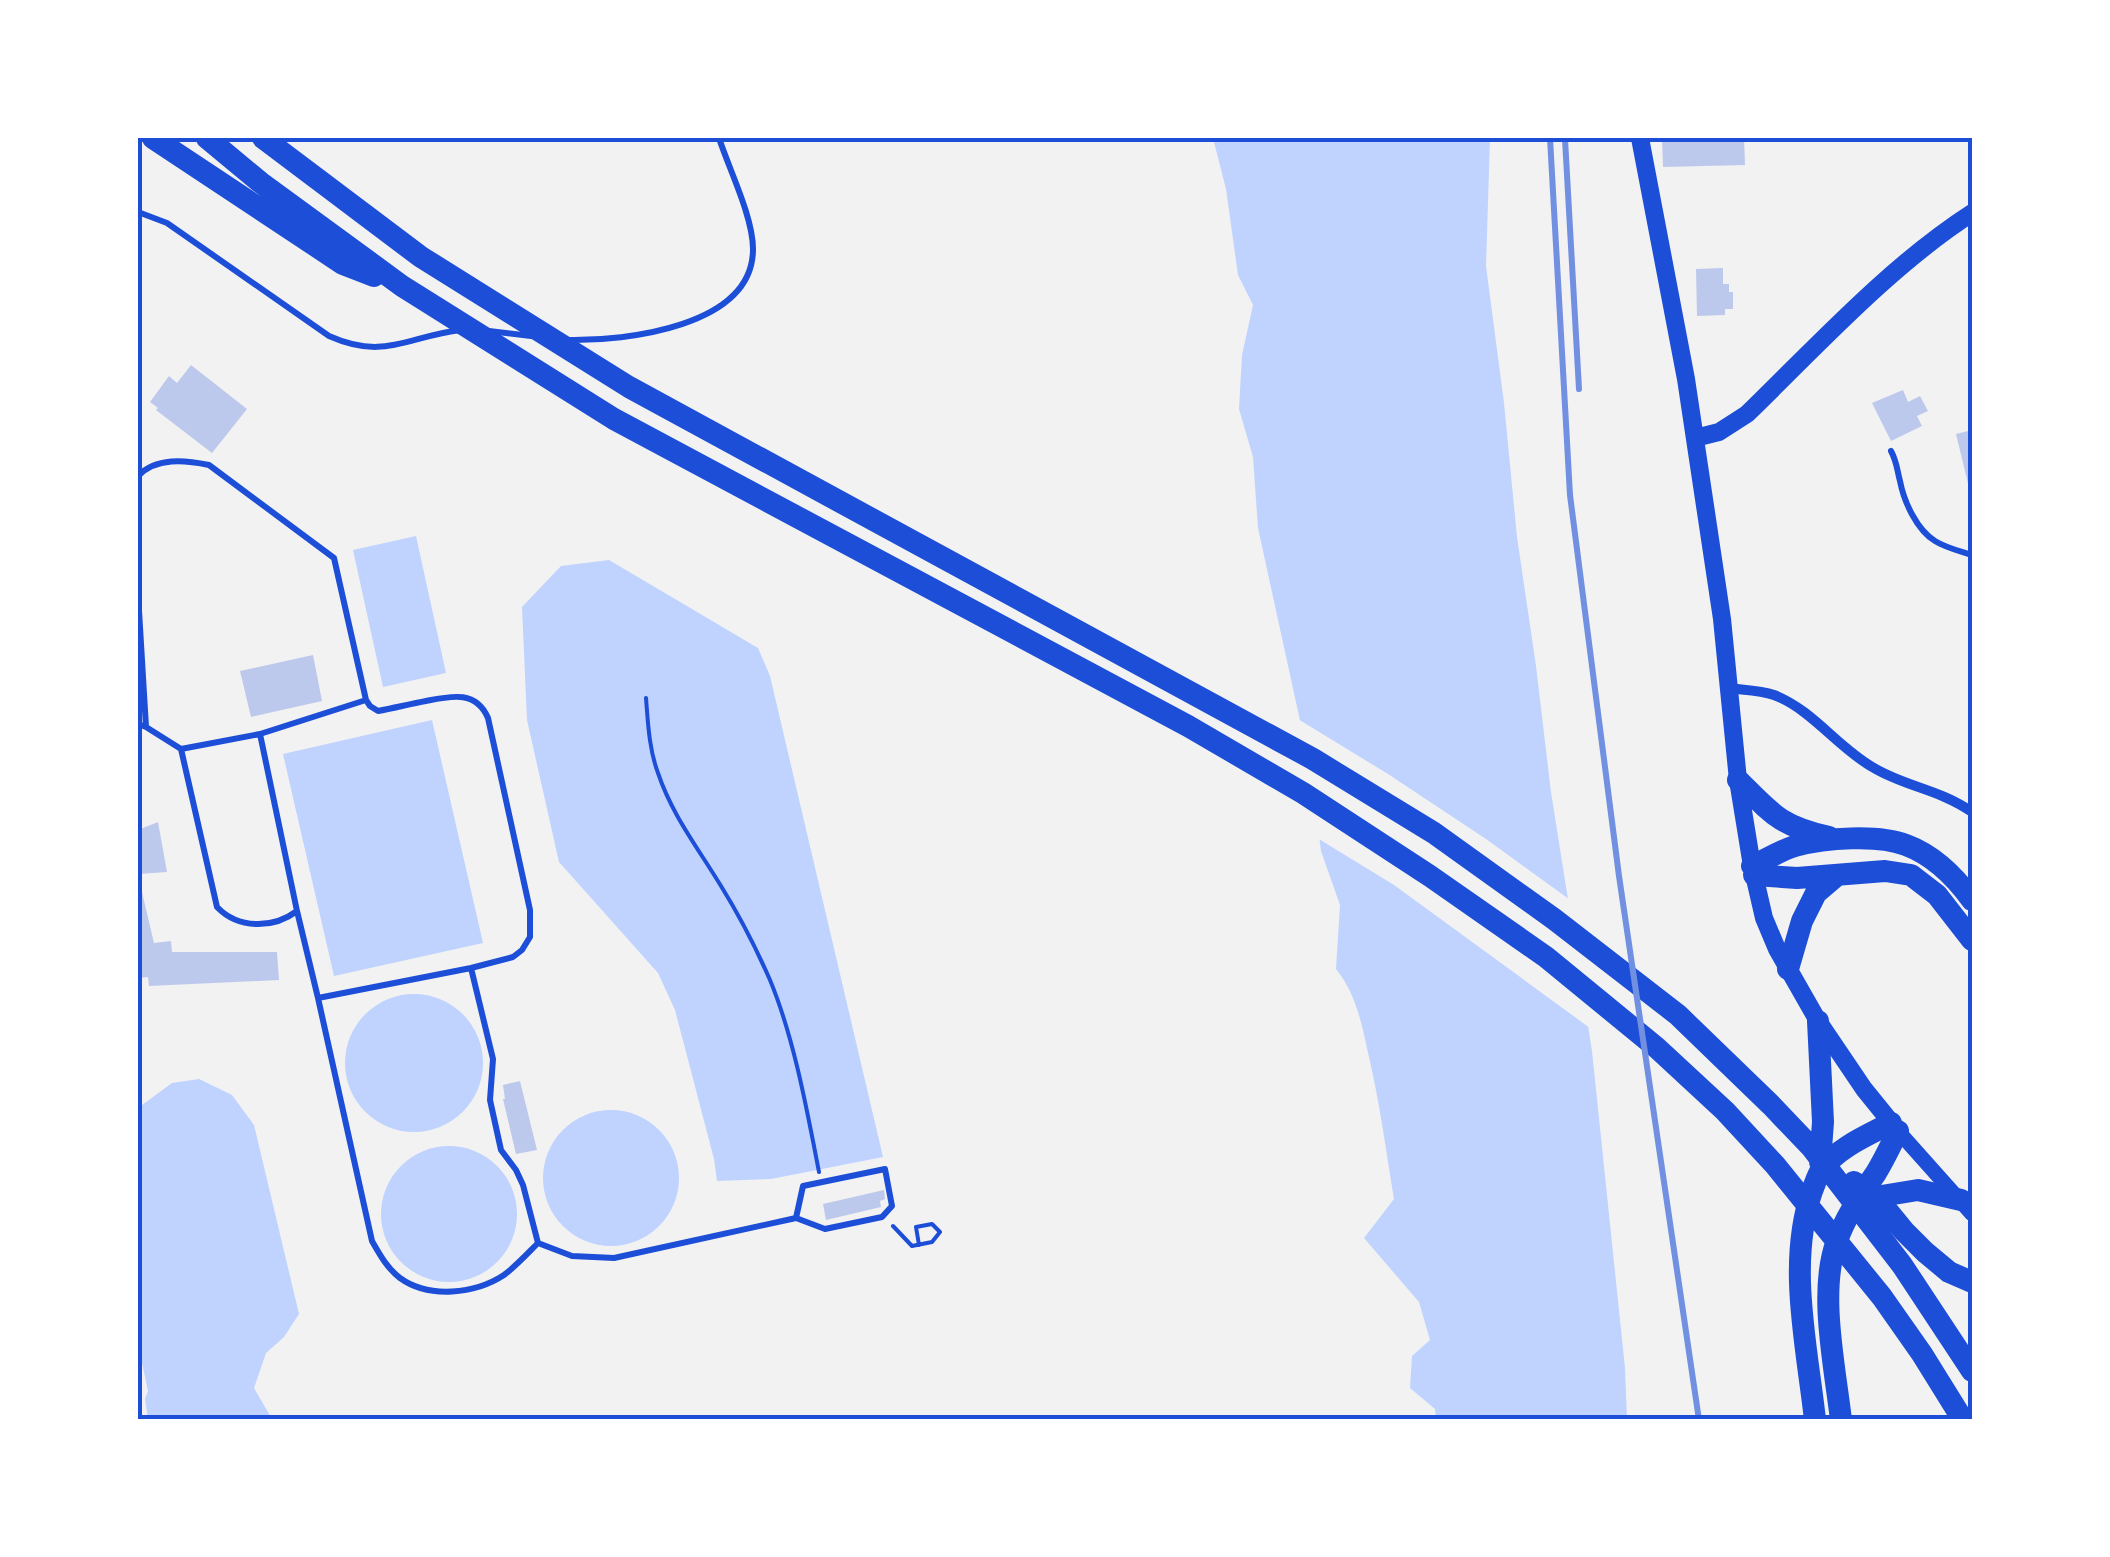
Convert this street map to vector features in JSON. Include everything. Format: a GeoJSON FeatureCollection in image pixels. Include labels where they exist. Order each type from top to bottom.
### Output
{"type":"FeatureCollection","features":[{"type":"Feature","properties":{"kind":"highway"},"geometry":{"type":"LineString","coordinates":[[153,138],[343,264],[402,286]]}},
{"type":"Feature","properties":{"kind":"highway"},"geometry":{"type":"LineString","coordinates":[[207,138],[260,182],[402,286],[614,418],[1221,745],[1430,876],[1532,947],[1657,1048],[1775,1164],[1882,1298],[1963,1420]]}},
{"type":"Feature","properties":{"kind":"highway"},"geometry":{"type":"LineString","coordinates":[[263,138],[422,257],[629,387],[1280,740],[1434,833],[1615,964],[1678,1015],[1771,1105],[1812,1148],[1902,1265],[1972,1371]]}},
{"type":"Feature","properties":{"kind":"highway"},"geometry":{"type":"LineString","coordinates":[[1738,780],[1783,823],[1842,840]]}},
{"type":"Feature","properties":{"kind":"highway"},"geometry":{"type":"LineString","coordinates":[[1753,871],[1796,846],[1884,840],[1906,845],[1940,864],[1972,900]]}},
{"type":"Feature","properties":{"kind":"highway"},"geometry":{"type":"LineString","coordinates":[[1753,871],[1797,878],[1885,870],[1911,876],[1937,895],[1972,940]]}},
{"type":"Feature","properties":{"kind":"highway"},"geometry":{"type":"LineString","coordinates":[[1788,969],[1802,922],[1816,893],[1836,876]]}},
{"type":"Feature","properties":{"kind":"highway"},"geometry":{"type":"LineString","coordinates":[[1815,1420],[1799,1256],[1808,1204],[1819,1173],[1822,1122],[1818,1021]]}},
{"type":"Feature","properties":{"kind":"highway"},"geometry":{"type":"LineString","coordinates":[[1819,1173],[1851,1144],[1895,1128]]}},
{"type":"Feature","properties":{"kind":"highway"},"geometry":{"type":"LineString","coordinates":[[1841,1420],[1828,1274],[1835,1244],[1854,1201],[1876,1172],[1895,1128]]}},
{"type":"Feature","properties":{"kind":"highway"},"geometry":{"type":"LineString","coordinates":[[1812,1148],[1886,1209],[1937,1262],[1972,1282]]}},
{"type":"Feature","properties":{"kind":"highway"},"geometry":{"type":"LineString","coordinates":[[1854,1201],[1918,1190],[1967,1207]]}},
{"type":"Feature","properties":{"kind":"main road"},"geometry":{"type":"LineString","coordinates":[[1640,138],[1668,274],[1695,438],[1722,619],[1738,780],[1764,918],[1818,1021],[1895,1128]]}},
{"type":"Feature","properties":{"kind":"main road"},"geometry":{"type":"LineString","coordinates":[[1695,438],[1720,432],[1747,414],[1908,261],[1972,214]]}},
{"type":"Feature","properties":{"kind":"street"},"geometry":{"type":"LineString","coordinates":[[1728,688],[1779,697],[1822,725],[1874,768],[1944,795],[1972,812]]}},
{"type":"Feature","properties":{"kind":"street"},"geometry":{"type":"LineString","coordinates":[[1895,1128],[1967,1207]]}},
{"type":"Feature","properties":{"kind":"lane"},"geometry":{"type":"LineString","coordinates":[[138,212],[167,224],[329,336],[345,343],[386,348],[464,330],[550,339],[614,338],[666,329],[700,316],[726,302],[744,281],[753,254],[751,234],[718,138]]}},
{"type":"Feature","properties":{"kind":"lane"},"geometry":{"type":"LineString","coordinates":[[1891,452],[1910,509],[1925,534],[1939,544],[1972,555]]}},
{"type":"Feature","properties":{"kind":"lane"},"geometry":{"type":"LineString","coordinates":[[138,476],[164,462],[209,465],[334,558],[366,700],[374,710],[460,696],[475,701],[486,712],[530,910],[532,931],[528,942],[518,954],[472,968],[318,998]]}},
{"type":"Feature","properties":{"kind":"lane"},"geometry":{"type":"LineString","coordinates":[[138,594],[142,725],[181,749],[260,734],[366,700]]}},
{"type":"Feature","properties":{"kind":"lane"},"geometry":{"type":"LineString","coordinates":[[260,734],[372,1241],[388,1266],[408,1283],[434,1291],[462,1291],[502,1276],[538,1243]]}},
{"type":"Feature","properties":{"kind":"lane"},"geometry":{"type":"LineString","coordinates":[[181,749],[217,907],[229,918],[258,924],[281,921],[297,911]]}},
{"type":"Feature","properties":{"kind":"lane"},"geometry":{"type":"LineString","coordinates":[[472,968],[493,1059],[490,1100],[501,1150],[523,1185],[538,1243]]}},
{"type":"Feature","properties":{"kind":"lane"},"geometry":{"type":"LineString","coordinates":[[538,1243],[572,1256],[614,1258],[796,1218],[825,1229],[882,1217],[892,1206],[885,1169],[803,1186],[796,1218]]}},
{"type":"Feature","properties":{"kind":"path"},"geometry":{"type":"LineString","coordinates":[[646,698],[656,768],[667,797],[749,937],[785,1020],[821,1182]]}},
{"type":"Feature","properties":{"kind":"path"},"geometry":{"type":"LineString","coordinates":[[888,1220],[912,1246],[920,1245],[932,1242],[940,1232],[932,1224],[916,1227],[920,1245]]}},
{"type":"Feature","properties":{"kind":"water"},"geometry":{"type":"Polygon","coordinates":[[[1213,138],[1490,138],[1486,266],[1551,792],[1592,1051],[1627,1419],[1436,1419],[1435,1409],[1410,1388],[1412,1356],[1430,1340],[1419,1302],[1364,1238],[1394,1199],[1361,1022],[1349,989],[1336,969],[1340,905],[1321,851],[1311,771],[1258,528],[1253,457],[1239,409],[1242,355],[1253,305],[1238,275],[1226,189],[1213,138]]]}},
{"type":"Feature","properties":{"kind":"water"},"geometry":{"type":"Polygon","coordinates":[[[416,536],[446,673],[383,687],[353,550],[416,536]]]}},
{"type":"Feature","properties":{"kind":"water"},"geometry":{"type":"Polygon","coordinates":[[[609,560],[758,648],[770,676],[883,1157],[771,1179],[717,1181],[675,1010],[658,973],[559,862],[527,720],[522,607],[561,566],[609,560]]]}},
{"type":"Feature","properties":{"kind":"water"},"geometry":{"type":"Polygon","coordinates":[[[432,720],[483,943],[334,976],[283,754],[432,720]]]}},
{"type":"Feature","properties":{"kind":"water"},"geometry":{"type":"Polygon","coordinates":[[[414,994],[440,1000],[463,1014],[477,1037],[483,1063],[477,1089],[463,1112],[440,1126],[414,1132],[388,1126],[365,1112],[351,1089],[345,1063],[351,1037],[365,1014],[388,1000],[414,994]]]}},
{"type":"Feature","properties":{"kind":"water"},"geometry":{"type":"Polygon","coordinates":[[[199,1079],[232,1095],[254,1125],[299,1314],[284,1337],[266,1353],[254,1388],[272,1419],[148,1419],[148,1391],[138,1344],[138,1108],[172,1083],[199,1079]]]}},
{"type":"Feature","properties":{"kind":"water"},"geometry":{"type":"Polygon","coordinates":[[[611,1110],[637,1115],[659,1130],[674,1152],[679,1178],[674,1204],[659,1226],[637,1241],[611,1246],[585,1241],[563,1226],[548,1204],[543,1178],[548,1152],[563,1130],[585,1115],[611,1110]]]}},
{"type":"Feature","properties":{"kind":"water"},"geometry":{"type":"Polygon","coordinates":[[[449,1146],[475,1151],[497,1166],[512,1188],[517,1214],[512,1240],[497,1262],[475,1277],[449,1282],[423,1277],[401,1262],[386,1240],[381,1214],[386,1188],[401,1166],[423,1151],[449,1146]]]}},
{"type":"Feature","properties":{"kind":"pier"},"geometry":{"type":"Polygon","coordinates":[[[1293,716],[1486,839],[1573,902],[1594,1031],[1394,885],[1314,836],[1306,772],[1293,716]]]}},
{"type":"Feature","properties":{"kind":"building"},"geometry":{"type":"Polygon","coordinates":[[[1662,138],[1744,138],[1745,165],[1663,167],[1662,138]]]}},
{"type":"Feature","properties":{"kind":"building"},"geometry":{"type":"Polygon","coordinates":[[[1723,268],[1723,284],[1729,284],[1729,292],[1733,292],[1733,309],[1725,309],[1725,315],[1697,316],[1696,269],[1723,268]]]}},
{"type":"Feature","properties":{"kind":"building"},"geometry":{"type":"Polygon","coordinates":[[[191,365],[247,409],[212,453],[150,402],[169,376],[177,383],[191,365]]]}},
{"type":"Feature","properties":{"kind":"building"},"geometry":{"type":"Polygon","coordinates":[[[1903,390],[1908,402],[1920,396],[1928,411],[1917,416],[1922,426],[1891,441],[1872,403],[1903,390]]]}},
{"type":"Feature","properties":{"kind":"building"},"geometry":{"type":"Polygon","coordinates":[[[1972,430],[1972,496],[1971,496],[1956,434],[1972,430]]]}},
{"type":"Feature","properties":{"kind":"building"},"geometry":{"type":"Polygon","coordinates":[[[313,655],[322,701],[251,717],[240,671],[313,655]]]}},
{"type":"Feature","properties":{"kind":"building"},"geometry":{"type":"Polygon","coordinates":[[[158,822],[167,872],[138,874],[138,830],[158,822]]]}},
{"type":"Feature","properties":{"kind":"building"},"geometry":{"type":"Polygon","coordinates":[[[138,875],[154,943],[171,941],[172,952],[277,952],[279,980],[149,986],[148,977],[138,978],[138,875]]]}},
{"type":"Feature","properties":{"kind":"building"},"geometry":{"type":"Polygon","coordinates":[[[520,1081],[537,1150],[516,1154],[503,1085],[520,1081]]]}},
{"type":"Feature","properties":{"kind":"building"},"geometry":{"type":"Polygon","coordinates":[[[884,1190],[881,1207],[826,1220],[823,1204],[884,1190]]]}},
{"type":"Feature","properties":{"kind":"railway"},"geometry":{"type":"LineString","coordinates":[[1550,138],[1570,495],[1619,876],[1699,1420]]}},
{"type":"Feature","properties":{"kind":"railway"},"geometry":{"type":"LineString","coordinates":[[1565,139],[1579,389]]}}]}
